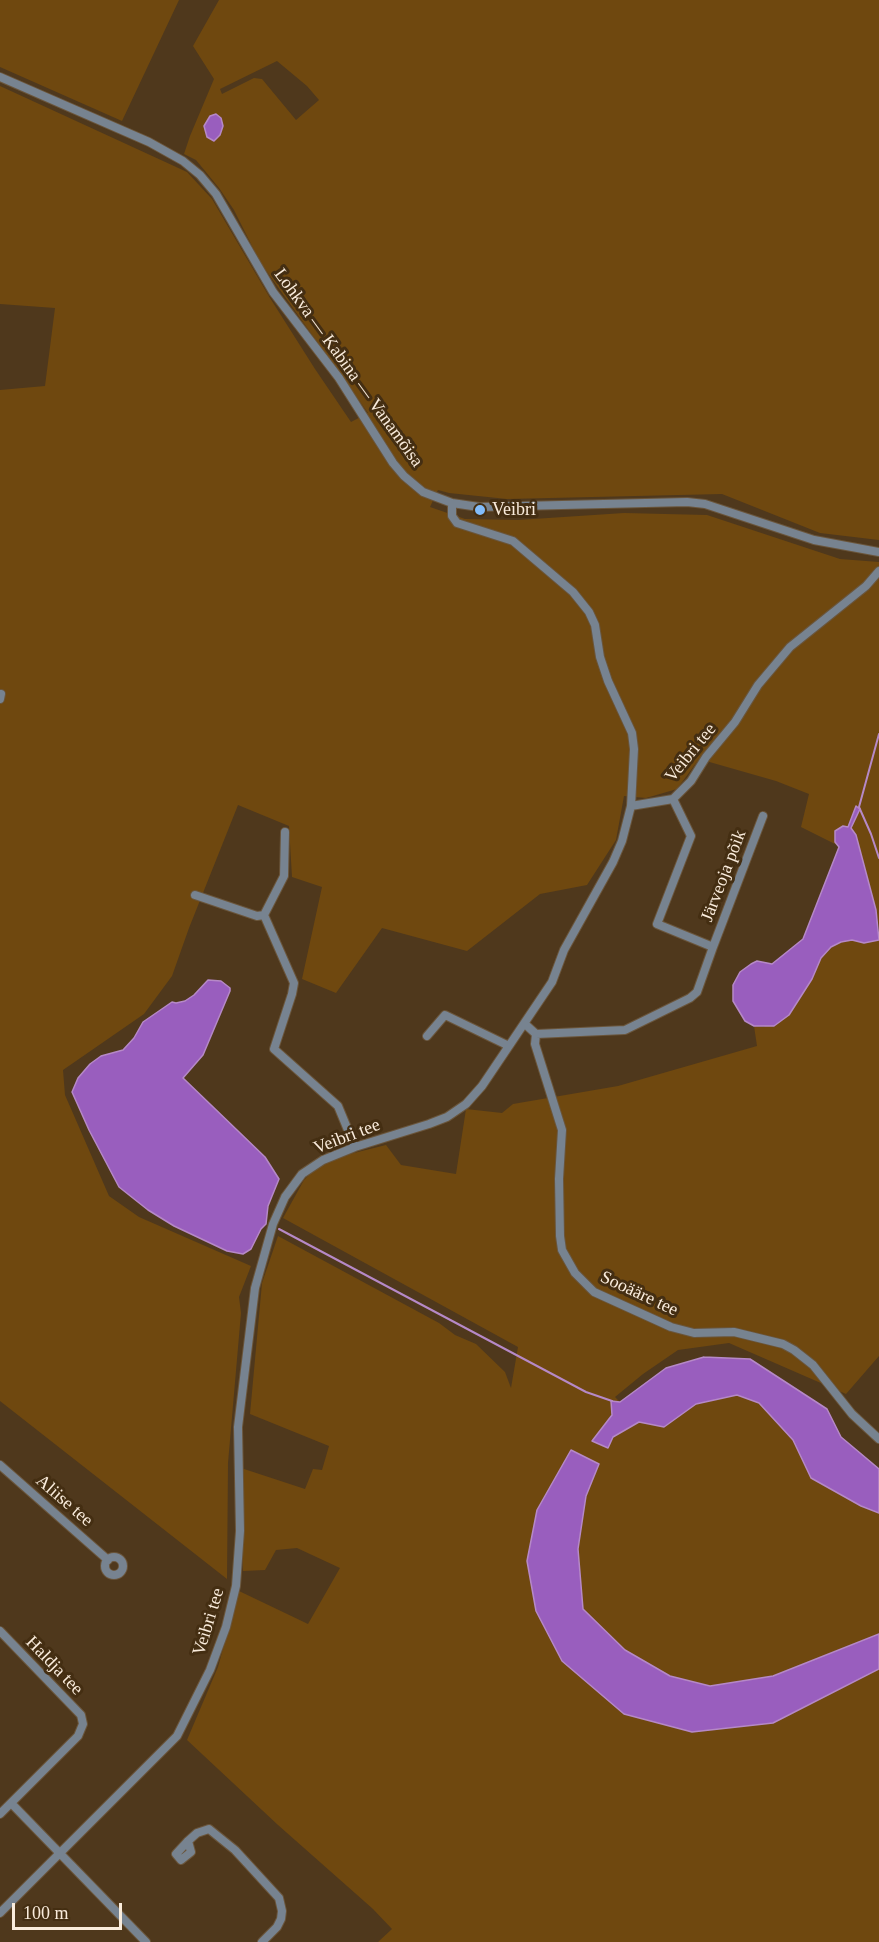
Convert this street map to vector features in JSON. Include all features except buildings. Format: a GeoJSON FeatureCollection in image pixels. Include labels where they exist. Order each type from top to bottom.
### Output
{"type":"FeatureCollection","features":[{"type":"Feature","properties":{"kind":"street","name":"Lohkva — Kabina — Vanamõisa"},"geometry":{"type":"LineString","coordinates":[[0,77],[149,142],[183,161],[200,175],[216,194],[273,292],[339,378],[393,463],[423,492],[452,503],[494,507],[687,502],[705,504],[814,540],[879,552]]}},
{"type":"Feature","properties":{"kind":"street"},"geometry":{"type":"LineString","coordinates":[[452,503],[452,516],[457,523],[513,541],[573,592],[589,612],[608,681],[632,733],[634,749],[631,806]]}},
{"type":"Feature","properties":{"kind":"street","name":"Veibri tee"},"geometry":{"type":"LineString","coordinates":[[0,1913],[177,1737],[210,1670],[226,1627],[236,1586],[240,1531],[238,1427],[255,1288],[273,1224],[285,1197],[302,1174],[312,1166],[355,1147],[410,1131],[447,1117],[466,1104],[482,1086],[552,982],[564,950],[613,862],[622,841],[631,806],[673,799],[691,781],[706,757],[735,722],[758,685],[790,648],[866,586],[879,571]]}},
{"type":"Feature","properties":{"kind":"street"},"geometry":{"type":"LineString","coordinates":[[0,699],[1,694]]}},
{"type":"Feature","properties":{"kind":"street"},"geometry":{"type":"LineString","coordinates":[[673,799],[691,836],[657,924],[713,947]]}},
{"type":"Feature","properties":{"kind":"street","name":"Järveoja põik"},"geometry":{"type":"LineString","coordinates":[[536,1034],[625,1030],[698,992],[763,816]]}},
{"type":"Feature","properties":{"kind":"street"},"geometry":{"type":"LineString","coordinates":[[264,915],[284,876],[285,832]]}},
{"type":"Feature","properties":{"kind":"street"},"geometry":{"type":"LineString","coordinates":[[195,895],[257,916],[264,915]]}},
{"type":"Feature","properties":{"kind":"street"},"geometry":{"type":"LineString","coordinates":[[264,915],[294,983],[274,1049],[338,1106],[355,1147]]}},
{"type":"Feature","properties":{"kind":"street"},"geometry":{"type":"LineString","coordinates":[[427,1036],[445,1016],[509,1046]]}},
{"type":"Feature","properties":{"kind":"street"},"geometry":{"type":"LineString","coordinates":[[525,1024],[536,1034]]}},
{"type":"Feature","properties":{"kind":"street","name":"Sooääre tee"},"geometry":{"type":"LineString","coordinates":[[536,1034],[535,1044],[562,1130],[559,1179],[560,1236],[562,1250],[575,1273],[602,1296],[671,1326],[694,1333],[734,1332],[774,1342],[794,1350],[813,1365],[852,1414],[879,1439]]}},
{"type":"Feature","properties":{"kind":"street","name":"Aliise tee"},"geometry":{"type":"LineString","coordinates":[[0,1465],[108,1560]]}},
{"type":"Feature","properties":{"kind":"street","name":"Haldja tee"},"geometry":{"type":"LineString","coordinates":[[0,1632],[81,1715],[83,1724],[78,1736],[0,1814]]}},
{"type":"Feature","properties":{"kind":"street"},"geometry":{"type":"LineString","coordinates":[[11,1803],[146,1942]]}},
{"type":"Feature","properties":{"kind":"street"},"geometry":{"type":"LineString","coordinates":[[188,1841],[197,1833],[209,1829],[235,1850],[279,1898],[281,1919],[277,1927],[262,1942]]}},
{"type":"Feature","properties":{"kind":"shaded area"},"geometry":{"type":"Polygon","coordinates":[[[0,0],[179,0],[122,121],[0,67],[0,0]]]}},
{"type":"Feature","properties":{"kind":"shaded area"},"geometry":{"type":"Polygon","coordinates":[[[219,0],[879,0],[879,540],[820,533],[722,494],[507,499],[438,490],[430,507],[465,519],[518,520],[624,513],[707,515],[840,559],[879,562],[879,928],[856,835],[851,828],[856,806],[839,846],[801,827],[809,794],[776,781],[699,759],[677,789],[646,798],[624,796],[616,840],[587,885],[540,894],[467,951],[382,928],[336,993],[302,979],[322,887],[292,877],[289,826],[238,805],[172,976],[144,1014],[63,1070],[65,1095],[109,1196],[139,1217],[251,1266],[239,1297],[241,1313],[228,1463],[227,1579],[0,1401],[0,390],[45,386],[55,308],[0,304],[0,86],[187,172],[212,199],[270,298],[351,422],[368,413],[260,262],[234,210],[219,188],[196,160],[184,154],[214,79],[193,46],[219,0]],[[277,61],[220,89],[222,94],[254,78],[262,79],[296,120],[319,100],[307,86],[277,61]]]}},
{"type":"Feature","properties":{"kind":"shaded area"},"geometry":{"type":"Polygon","coordinates":[[[216,114],[221,118],[223,126],[220,135],[214,141],[207,137],[204,126],[210,116],[216,114]]]}},
{"type":"Feature","properties":{"kind":"shaded area"},"geometry":{"type":"Polygon","coordinates":[[[856,806],[860,809],[851,828],[856,835],[876,910],[879,940],[864,943],[852,940],[831,947],[821,958],[812,979],[789,1015],[774,1026],[754,1026],[745,1021],[733,1001],[733,985],[740,972],[751,964],[757,961],[772,964],[803,939],[839,847],[835,842],[835,831],[843,826],[848,827],[856,806]]]}},
{"type":"Feature","properties":{"kind":"shaded area"},"geometry":{"type":"Polygon","coordinates":[[[852,940],[864,943],[879,940],[879,1356],[846,1394],[729,1343],[678,1350],[615,1397],[620,1402],[593,1441],[613,1437],[639,1422],[664,1426],[696,1404],[737,1395],[759,1403],[793,1440],[811,1478],[861,1506],[879,1513],[879,1634],[773,1676],[710,1686],[670,1676],[625,1650],[583,1609],[578,1549],[586,1496],[599,1464],[571,1451],[537,1510],[562,1661],[773,1723],[879,1669],[879,1942],[378,1942],[392,1929],[373,1909],[187,1740],[218,1667],[239,1591],[308,1624],[340,1568],[297,1548],[276,1550],[265,1570],[243,1571],[241,1468],[305,1489],[313,1469],[322,1470],[329,1446],[250,1414],[262,1283],[278,1236],[439,1323],[455,1335],[476,1344],[505,1372],[511,1388],[518,1347],[283,1218],[304,1180],[320,1164],[350,1154],[386,1145],[401,1165],[456,1174],[466,1109],[502,1113],[513,1104],[618,1086],[757,1046],[754,1026],[764,1027],[812,979],[821,958],[831,947],[852,940]]]}},
{"type":"Feature","properties":{"kind":"shaded area"},"geometry":{"type":"Polygon","coordinates":[[[208,980],[221,981],[230,988],[230,991],[203,1055],[183,1078],[265,1157],[279,1179],[268,1206],[266,1224],[251,1249],[243,1254],[227,1251],[174,1226],[148,1210],[119,1187],[72,1092],[78,1078],[90,1064],[101,1056],[123,1050],[134,1038],[143,1022],[172,1002],[185,1001],[208,980]]]}},
{"type":"Feature","properties":{"kind":"shaded area"},"geometry":{"type":"Polygon","coordinates":[[[704,1357],[750,1359],[827,1409],[841,1437],[879,1469],[879,1513],[861,1506],[811,1478],[793,1440],[759,1403],[737,1395],[696,1404],[664,1427],[639,1422],[613,1437],[608,1448],[592,1441],[612,1415],[611,1401],[620,1402],[666,1368],[704,1357]]]}},
{"type":"Feature","properties":{"kind":"shaded area"},"geometry":{"type":"Polygon","coordinates":[[[571,1450],[599,1464],[586,1496],[578,1549],[583,1609],[625,1650],[670,1676],[710,1686],[773,1676],[879,1634],[879,1669],[773,1723],[692,1732],[624,1714],[562,1661],[536,1611],[527,1561],[537,1510],[571,1450]]]}},
{"type":"Feature","properties":{"kind":"waterway"},"geometry":{"type":"LineString","coordinates":[[879,734],[859,807],[879,858]]}},
{"type":"Feature","properties":{"kind":"waterway"},"geometry":{"type":"LineString","coordinates":[[279,1229],[586,1392],[612,1401]]}},
{"type":"Feature","properties":{"kind":"place","name":"Veibri"},"geometry":{"type":"Point","coordinates":[480,510]}}]}
